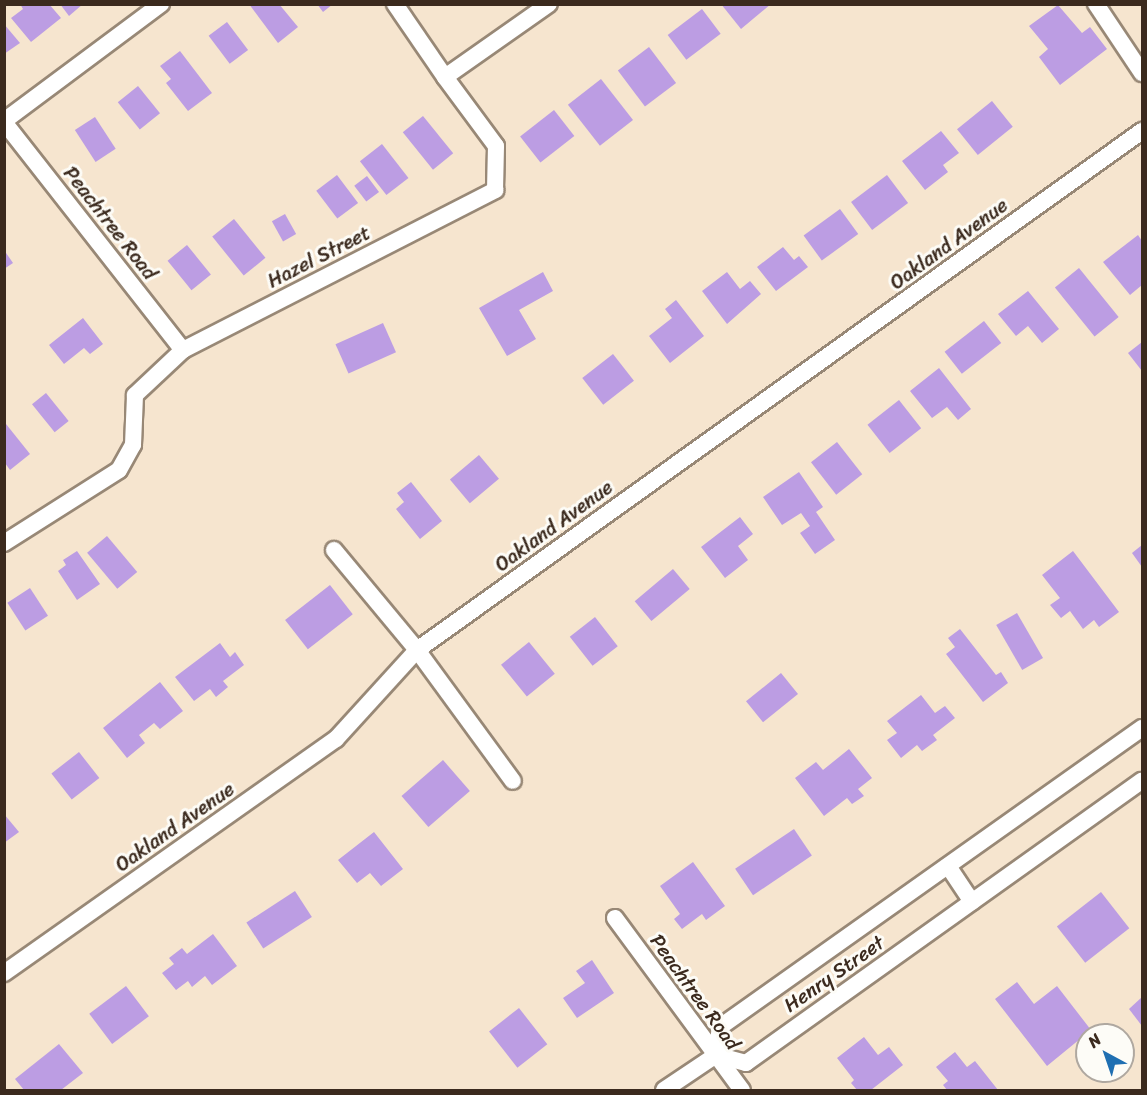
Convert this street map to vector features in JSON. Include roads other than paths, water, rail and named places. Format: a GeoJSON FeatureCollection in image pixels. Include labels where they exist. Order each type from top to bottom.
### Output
{"type":"FeatureCollection","features":[{"type":"Feature","properties":{"kind":"street"},"geometry":{"type":"LineString","coordinates":[[4,122],[161,4]]}},
{"type":"Feature","properties":{"kind":"street"},"geometry":{"type":"LineString","coordinates":[[395,4],[445,77],[549,4]]}},
{"type":"Feature","properties":{"kind":"street"},"geometry":{"type":"LineString","coordinates":[[1096,4],[1143,73]]}},
{"type":"Feature","properties":{"kind":"street","name":"Hazel Street"},"geometry":{"type":"LineString","coordinates":[[4,543],[119,470],[133,445],[135,394],[183,350],[495,190],[496,146],[445,77]]}},
{"type":"Feature","properties":{"kind":"street","name":"Peachtree Road"},"geometry":{"type":"LineString","coordinates":[[4,122],[183,350]]}},
{"type":"Feature","properties":{"kind":"street","name":"Oakland Avenue"},"geometry":{"type":"LineString","coordinates":[[4,972],[336,739],[417,650],[1143,131]]}},
{"type":"Feature","properties":{"kind":"street"},"geometry":{"type":"LineString","coordinates":[[334,550],[417,650],[513,782]]}},
{"type":"Feature","properties":{"kind":"street","name":"Henry Street"},"geometry":{"type":"LineString","coordinates":[[1143,728],[720,1028],[716,1054],[746,1063],[1143,781]]}},
{"type":"Feature","properties":{"kind":"street"},"geometry":{"type":"LineString","coordinates":[[948,866],[972,902]]}},
{"type":"Feature","properties":{"kind":"street","name":"Peachtree Road"},"geometry":{"type":"LineString","coordinates":[[615,918],[741,1090]]}},
{"type":"Feature","properties":{"kind":"street"},"geometry":{"type":"LineString","coordinates":[[664,1090],[716,1054]]}}]}
